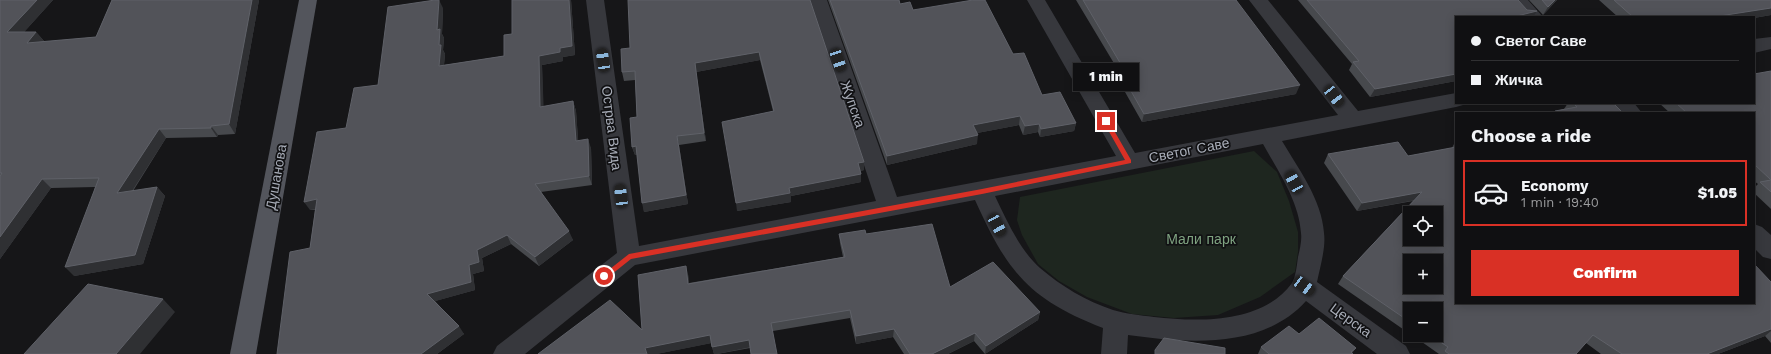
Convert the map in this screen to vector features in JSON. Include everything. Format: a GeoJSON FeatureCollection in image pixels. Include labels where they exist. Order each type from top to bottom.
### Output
{"type":"FeatureCollection","features":[{"type":"Feature","properties":{"kind":"main road","name":"Душанова"},"geometry":{"type":"LineString","coordinates":[[244,354],[308,0]]}},
{"type":"Feature","properties":{"kind":"street","name":"Острва Вида"},"geometry":{"type":"LineString","coordinates":[[595,0],[629,257]]}},
{"type":"Feature","properties":{"kind":"street","name":"Жупска"},"geometry":{"type":"LineString","coordinates":[[818,0],[889,208]]}},
{"type":"Feature","properties":{"kind":"street"},"geometry":{"type":"LineString","coordinates":[[1036,0],[1129,161]]}},
{"type":"Feature","properties":{"kind":"street"},"geometry":{"type":"LineString","coordinates":[[1258,0],[1353,120]]}},
{"type":"Feature","properties":{"kind":"street"},"geometry":{"type":"LineString","coordinates":[[1517,0],[1533,16]]}},
{"type":"Feature","properties":{"kind":"street"},"geometry":{"type":"LineString","coordinates":[[1755,46],[1771,43]]}},
{"type":"Feature","properties":{"kind":"street","name":"Светог Саве"},"geometry":{"type":"LineString","coordinates":[[506,354],[629,257],[1455,100]]}},
{"type":"Feature","properties":{"kind":"street"},"geometry":{"type":"LineString","coordinates":[[1623,104],[1631,112]]}},
{"type":"Feature","properties":{"kind":"street"},"geometry":{"type":"LineString","coordinates":[[982,191],[1007,243],[1028,271],[1040,282],[1067,300],[1116,322],[1164,329],[1210,330],[1240,326],[1267,317],[1282,308],[1304,286],[1313,234],[1306,205],[1268,135]]}},
{"type":"Feature","properties":{"kind":"street"},"geometry":{"type":"LineString","coordinates":[[1755,234],[1771,250]]}},
{"type":"Feature","properties":{"kind":"street","name":"Церска"},"geometry":{"type":"LineString","coordinates":[[1304,286],[1397,354]]}},
{"type":"Feature","properties":{"kind":"street"},"geometry":{"type":"LineString","coordinates":[[1114,354],[1116,322]]}},
{"type":"Feature","properties":{"kind":"green space","name":"Мали парк"},"geometry":{"type":"Polygon","coordinates":[[[1254,151],[1277,172],[1289,201],[1298,232],[1298,252],[1295,272],[1260,297],[1218,315],[1174,318],[1132,314],[1087,297],[1059,281],[1038,264],[1022,235],[1017,220],[1020,197],[1254,151]]]}},
{"type":"Feature","properties":{"kind":"building"},"geometry":{"type":"Polygon","coordinates":[[[0,0],[37,0],[7,32],[36,32],[27,43],[96,37],[112,0],[252,0],[229,124],[211,126],[211,128],[159,129],[117,193],[157,187],[135,255],[65,267],[99,178],[42,179],[0,237],[0,176],[2,173],[0,173],[0,0]]]}},
{"type":"Feature","properties":{"kind":"building"},"geometry":{"type":"Polygon","coordinates":[[[439,0],[437,30],[440,29],[439,45],[441,45],[439,66],[504,56],[504,35],[512,34],[512,0],[569,0],[572,46],[560,48],[560,52],[539,56],[540,107],[573,101],[576,141],[588,139],[589,176],[535,184],[569,231],[535,257],[507,235],[477,250],[479,262],[469,265],[471,282],[427,294],[459,326],[421,354],[277,354],[290,252],[310,248],[317,199],[304,202],[317,132],[346,128],[354,88],[378,85],[388,7],[439,0]]]}},
{"type":"Feature","properties":{"kind":"building"},"geometry":{"type":"Polygon","coordinates":[[[628,0],[810,0],[864,162],[858,163],[861,174],[789,188],[790,193],[736,203],[722,122],[774,111],[759,52],[695,63],[704,133],[677,136],[686,195],[642,203],[636,146],[632,147],[630,118],[637,117],[635,71],[622,72],[621,49],[630,48],[628,0]]]}},
{"type":"Feature","properties":{"kind":"building"},"geometry":{"type":"Polygon","coordinates":[[[830,0],[899,0],[900,4],[910,2],[913,10],[973,0],[985,0],[1013,54],[1024,53],[1042,95],[1060,92],[1076,123],[1041,129],[1039,124],[1025,126],[1020,116],[973,125],[978,135],[887,156],[830,0]]]}},
{"type":"Feature","properties":{"kind":"building"},"geometry":{"type":"Polygon","coordinates":[[[1083,0],[1236,0],[1300,85],[1144,114],[1127,84],[1132,83],[1083,0]]]}},
{"type":"Feature","properties":{"kind":"building"},"geometry":{"type":"Polygon","coordinates":[[[1307,0],[1518,0],[1527,10],[1537,11],[1517,16],[1455,16],[1455,74],[1375,89],[1353,62],[1359,61],[1307,0]]]}},
{"type":"Feature","properties":{"kind":"building"},"geometry":{"type":"Polygon","coordinates":[[[1542,0],[1555,0],[1548,7],[1542,0]]]}},
{"type":"Feature","properties":{"kind":"building"},"geometry":{"type":"Polygon","coordinates":[[[1614,0],[1771,0],[1771,8],[1719,16],[1632,16],[1614,0]]]}},
{"type":"Feature","properties":{"kind":"building"},"geometry":{"type":"Polygon","coordinates":[[[1771,71],[1771,180],[1755,165],[1755,112],[1686,112],[1677,104],[1755,104],[1755,74],[1771,71]]]}},
{"type":"Feature","properties":{"kind":"building"},"geometry":{"type":"Polygon","coordinates":[[[1574,104],[1614,104],[1622,112],[1555,111],[1577,107],[1574,104]]]}},
{"type":"Feature","properties":{"kind":"building"},"geometry":{"type":"Polygon","coordinates":[[[1398,142],[1408,156],[1455,147],[1455,304],[1755,304],[1755,265],[1771,282],[1771,329],[1707,354],[1622,354],[1593,335],[1576,354],[1449,354],[1445,351],[1448,347],[1440,342],[1443,342],[1443,302],[1403,302],[1403,317],[1343,276],[1403,212],[1403,246],[1443,246],[1443,206],[1409,206],[1422,192],[1362,203],[1328,154],[1398,142]]]}},
{"type":"Feature","properties":{"kind":"building"},"geometry":{"type":"Polygon","coordinates":[[[1771,180],[1771,192],[1760,182],[1771,180]]]}},
{"type":"Feature","properties":{"kind":"building"},"geometry":{"type":"Polygon","coordinates":[[[932,224],[950,287],[993,262],[1040,312],[986,346],[975,333],[932,354],[910,354],[894,329],[856,336],[850,310],[771,323],[777,354],[751,354],[749,340],[712,347],[710,335],[645,348],[647,354],[538,354],[610,300],[642,330],[638,275],[686,266],[688,284],[845,257],[839,234],[865,230],[866,234],[932,224]]]}},
{"type":"Feature","properties":{"kind":"building"},"geometry":{"type":"Polygon","coordinates":[[[88,284],[163,299],[116,354],[24,354],[88,284]]]}},
{"type":"Feature","properties":{"kind":"building"},"geometry":{"type":"Polygon","coordinates":[[[1319,318],[1356,348],[1351,352],[1353,354],[1269,354],[1261,347],[1289,326],[1299,334],[1319,318]]]}},
{"type":"Feature","properties":{"kind":"building"},"geometry":{"type":"Polygon","coordinates":[[[1164,338],[1225,348],[1225,354],[1155,354],[1155,350],[1164,338]]]}},
{"type":"Feature","properties":{"kind":"route"},"geometry":{"type":"LineString","coordinates":[[604,276],[629,257],[982,191],[1129,161],[1106,121]]}}]}
